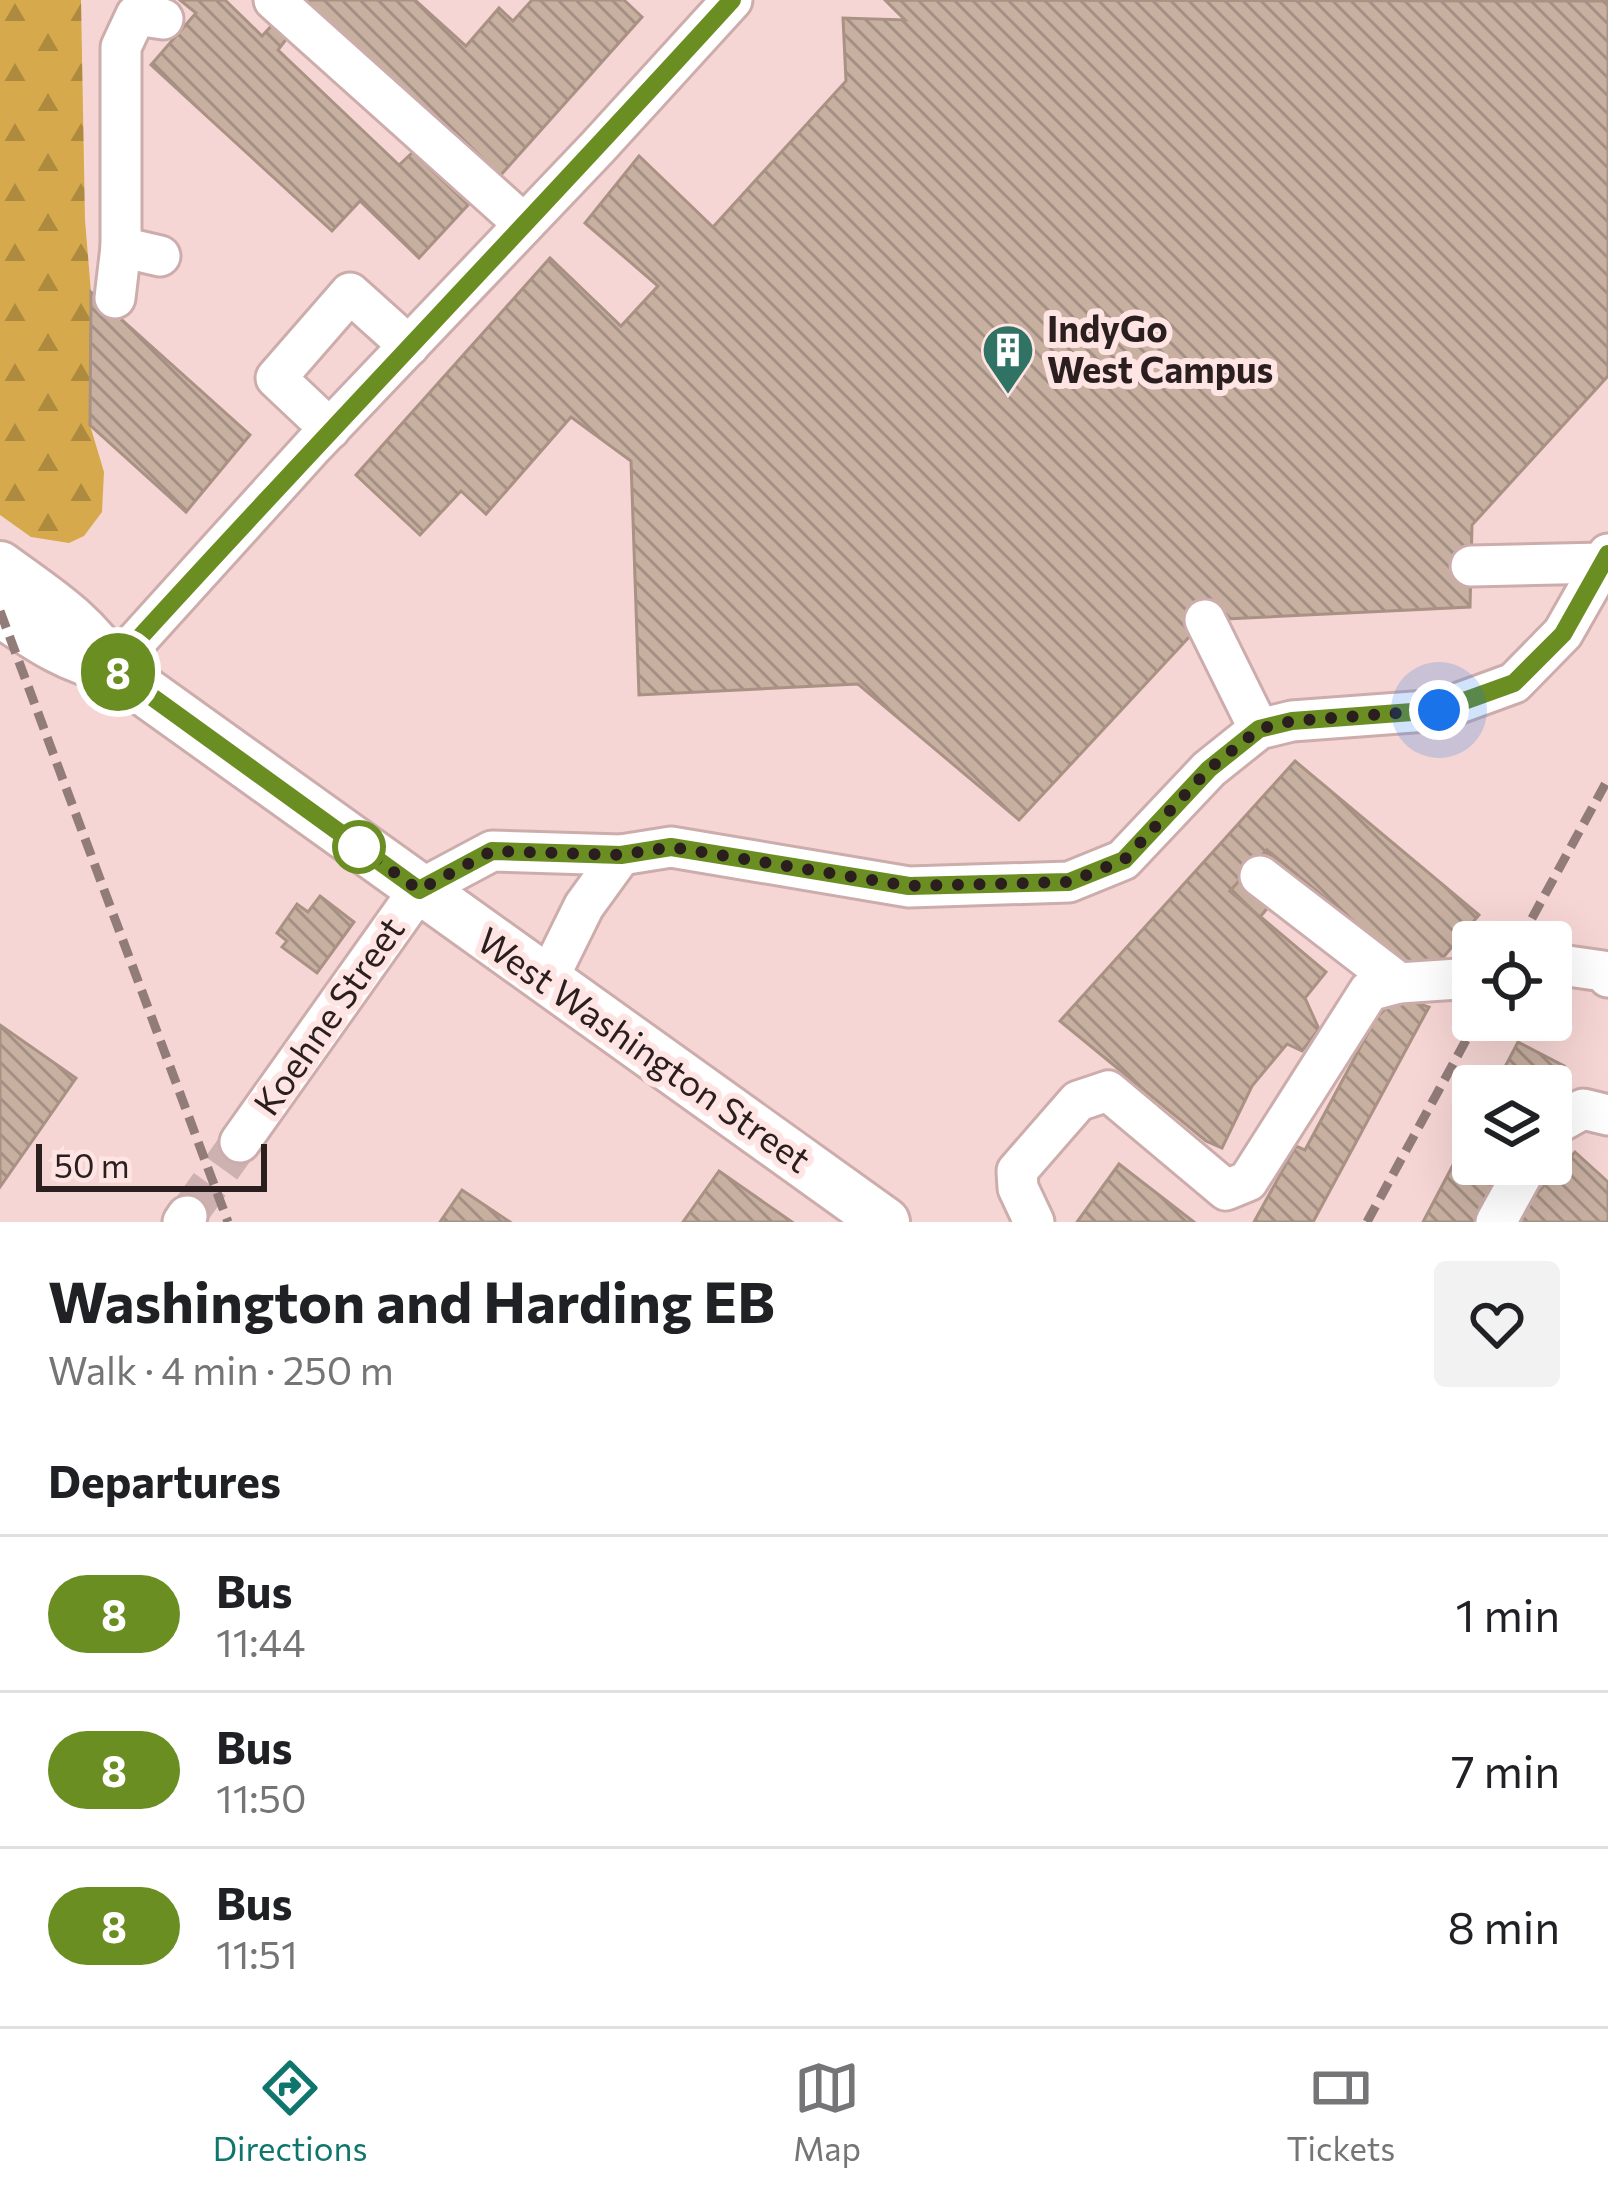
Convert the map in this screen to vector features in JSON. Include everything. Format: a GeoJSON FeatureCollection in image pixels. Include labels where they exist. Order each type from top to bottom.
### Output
{"type":"FeatureCollection","features":[{"type":"Feature","properties":{"kind":"main road","name":"West Washington Street"},"geometry":{"type":"LineString","coordinates":[[0,566],[74,620],[112,668],[879,1220]]}},
{"type":"Feature","properties":{"kind":"main road","name":"West Washington Street"},"geometry":{"type":"LineString","coordinates":[[0,612],[53,649],[112,668]]}},
{"type":"Feature","properties":{"kind":"street"},"geometry":{"type":"LineString","coordinates":[[274,0],[524,224]]}},
{"type":"Feature","properties":{"kind":"street"},"geometry":{"type":"LineString","coordinates":[[112,668],[732,0]]}},
{"type":"Feature","properties":{"kind":"street"},"geometry":{"type":"LineString","coordinates":[[115,298],[121,247],[121,47],[145,11]]}},
{"type":"Feature","properties":{"kind":"street"},"geometry":{"type":"LineString","coordinates":[[121,247],[160,256]]}},
{"type":"Feature","properties":{"kind":"street"},"geometry":{"type":"LineString","coordinates":[[330,429],[275,378],[350,293],[409,346]]}},
{"type":"Feature","properties":{"kind":"street"},"geometry":{"type":"LineString","coordinates":[[1471,566],[1605,558]]}},
{"type":"Feature","properties":{"kind":"street"},"geometry":{"type":"LineString","coordinates":[[419,890],[492,851],[621,855],[671,847],[909,886],[1069,882],[1124,860],[1209,769],[1259,729],[1292,721],[1439,710],[1514,683],[1563,634],[1605,558]]}},
{"type":"Feature","properties":{"kind":"street"},"geometry":{"type":"LineString","coordinates":[[1205,620],[1259,729]]}},
{"type":"Feature","properties":{"kind":"street"},"geometry":{"type":"LineString","coordinates":[[547,981],[584,906],[621,855]]}},
{"type":"Feature","properties":{"kind":"street"},"geometry":{"type":"LineString","coordinates":[[1260,876],[1399,983]]}},
{"type":"Feature","properties":{"kind":"street","name":"Koehne Street"},"geometry":{"type":"LineString","coordinates":[[240,1142],[419,890]]}},
{"type":"Feature","properties":{"kind":"street"},"geometry":{"type":"LineString","coordinates":[[1572,967],[1606,973]]}},
{"type":"Feature","properties":{"kind":"street"},"geometry":{"type":"LineString","coordinates":[[1034,1222],[1018,1188],[1018,1171],[1078,1101],[1108,1090],[1226,1190],[1249,1181],[1369,991],[1399,983],[1452,979]]}},
{"type":"Feature","properties":{"kind":"street"},"geometry":{"type":"LineString","coordinates":[[1572,1115],[1583,1109],[1608,1115]]}},
{"type":"Feature","properties":{"kind":"street"},"geometry":{"type":"LineString","coordinates":[[1496,1222],[1516,1185]]}},
{"type":"Feature","properties":{"kind":"green space"},"geometry":{"type":"Polygon","coordinates":[[[0,0],[81,0],[91,292],[90,425],[104,472],[102,512],[84,536],[69,543],[31,537],[0,515],[0,0]]]}},
{"type":"Feature","properties":{"kind":"building"},"geometry":{"type":"Polygon","coordinates":[[[180,0],[225,0],[262,36],[274,23],[287,38],[278,50],[399,165],[413,152],[468,205],[419,258],[360,201],[332,231],[151,65],[196,13],[180,0]]]}},
{"type":"Feature","properties":{"kind":"building"},"geometry":{"type":"Polygon","coordinates":[[[303,0],[415,0],[466,46],[499,8],[513,21],[532,0],[624,0],[642,17],[500,176],[303,0]]]}},
{"type":"Feature","properties":{"kind":"building","name":"IndyGo West Campus"},"geometry":{"type":"Polygon","coordinates":[[[885,0],[1608,1],[1608,376],[1472,525],[1470,607],[1205,620],[1019,820],[858,684],[639,695],[631,461],[571,417],[486,514],[461,491],[420,535],[356,475],[550,258],[621,326],[658,286],[585,223],[639,156],[713,227],[846,81],[843,18],[905,20],[885,0]]]}},
{"type":"Feature","properties":{"kind":"building"},"geometry":{"type":"Polygon","coordinates":[[[91,292],[250,435],[186,512],[90,425],[91,292]]]}},
{"type":"Feature","properties":{"kind":"building"},"geometry":{"type":"Polygon","coordinates":[[[1295,761],[1479,915],[1474,921],[1452,921],[1452,947],[1435,967],[1401,961],[1267,850],[1230,891],[1326,972],[1305,998],[1319,1029],[1302,1051],[1287,1044],[1252,1086],[1222,1148],[1206,1141],[1060,1021],[1295,761]]]}},
{"type":"Feature","properties":{"kind":"building"},"geometry":{"type":"Polygon","coordinates":[[[1267,850],[1296,874],[1260,917],[1230,891],[1267,850]]]}},
{"type":"Feature","properties":{"kind":"building"},"geometry":{"type":"Polygon","coordinates":[[[320,896],[354,922],[317,973],[282,947],[287,941],[277,933],[297,904],[308,912],[320,896]]]}},
{"type":"Feature","properties":{"kind":"building"},"geometry":{"type":"Polygon","coordinates":[[[1398,997],[1429,1007],[1313,1222],[1254,1222],[1296,1146],[1305,1150],[1376,1018],[1398,997]]]}},
{"type":"Feature","properties":{"kind":"building"},"geometry":{"type":"Polygon","coordinates":[[[0,1025],[76,1078],[0,1187],[0,1025]]]}},
{"type":"Feature","properties":{"kind":"building"},"geometry":{"type":"Polygon","coordinates":[[[1518,1042],[1562,1065],[1506,1065],[1518,1042]]]}},
{"type":"Feature","properties":{"kind":"building"},"geometry":{"type":"Polygon","coordinates":[[[1575,1152],[1608,1182],[1608,1222],[1511,1222],[1545,1185],[1572,1185],[1575,1152]]]}},
{"type":"Feature","properties":{"kind":"building"},"geometry":{"type":"Polygon","coordinates":[[[1119,1164],[1194,1222],[1077,1222],[1119,1164]]]}},
{"type":"Feature","properties":{"kind":"building"},"geometry":{"type":"Polygon","coordinates":[[[1452,1167],[1452,1185],[1501,1185],[1481,1222],[1423,1222],[1452,1167]]]}},
{"type":"Feature","properties":{"kind":"building"},"geometry":{"type":"Polygon","coordinates":[[[719,1171],[792,1222],[683,1222],[719,1171]]]}},
{"type":"Feature","properties":{"kind":"building"},"geometry":{"type":"Polygon","coordinates":[[[462,1190],[510,1222],[440,1222],[462,1190]]]}},
{"type":"Feature","properties":{"kind":"tunnel"},"geometry":{"type":"LineString","coordinates":[[187,1216],[240,1142]]}},
{"type":"Feature","properties":{"kind":"railway"},"geometry":{"type":"LineString","coordinates":[[0,611],[228,1222]]}},
{"type":"Feature","properties":{"kind":"railway"},"geometry":{"type":"LineString","coordinates":[[1530,921],[1608,779]]}},
{"type":"Feature","properties":{"kind":"railway"},"geometry":{"type":"LineString","coordinates":[[1367,1222],[1466,1041]]}},
{"type":"Feature","properties":{"kind":"bus line","name":"8"},"geometry":{"type":"LineString","coordinates":[[732,0],[313,446],[112,668],[419,890],[492,851],[621,855],[671,847],[909,886],[1069,882],[1124,860],[1209,769],[1259,729],[1292,721],[1439,710],[1514,683],[1563,634],[1608,554]]}},
{"type":"Feature","properties":{"kind":"place","name":"IndyGo West Campus"},"geometry":{"type":"Point","coordinates":[1008,396]}},
{"type":"Feature","properties":{"kind":"route"},"geometry":{"type":"LineString","coordinates":[[359,847],[419,890],[492,851],[621,855],[671,847],[909,886],[1069,882],[1124,860],[1209,769],[1259,729],[1292,721],[1439,710]]}}]}
